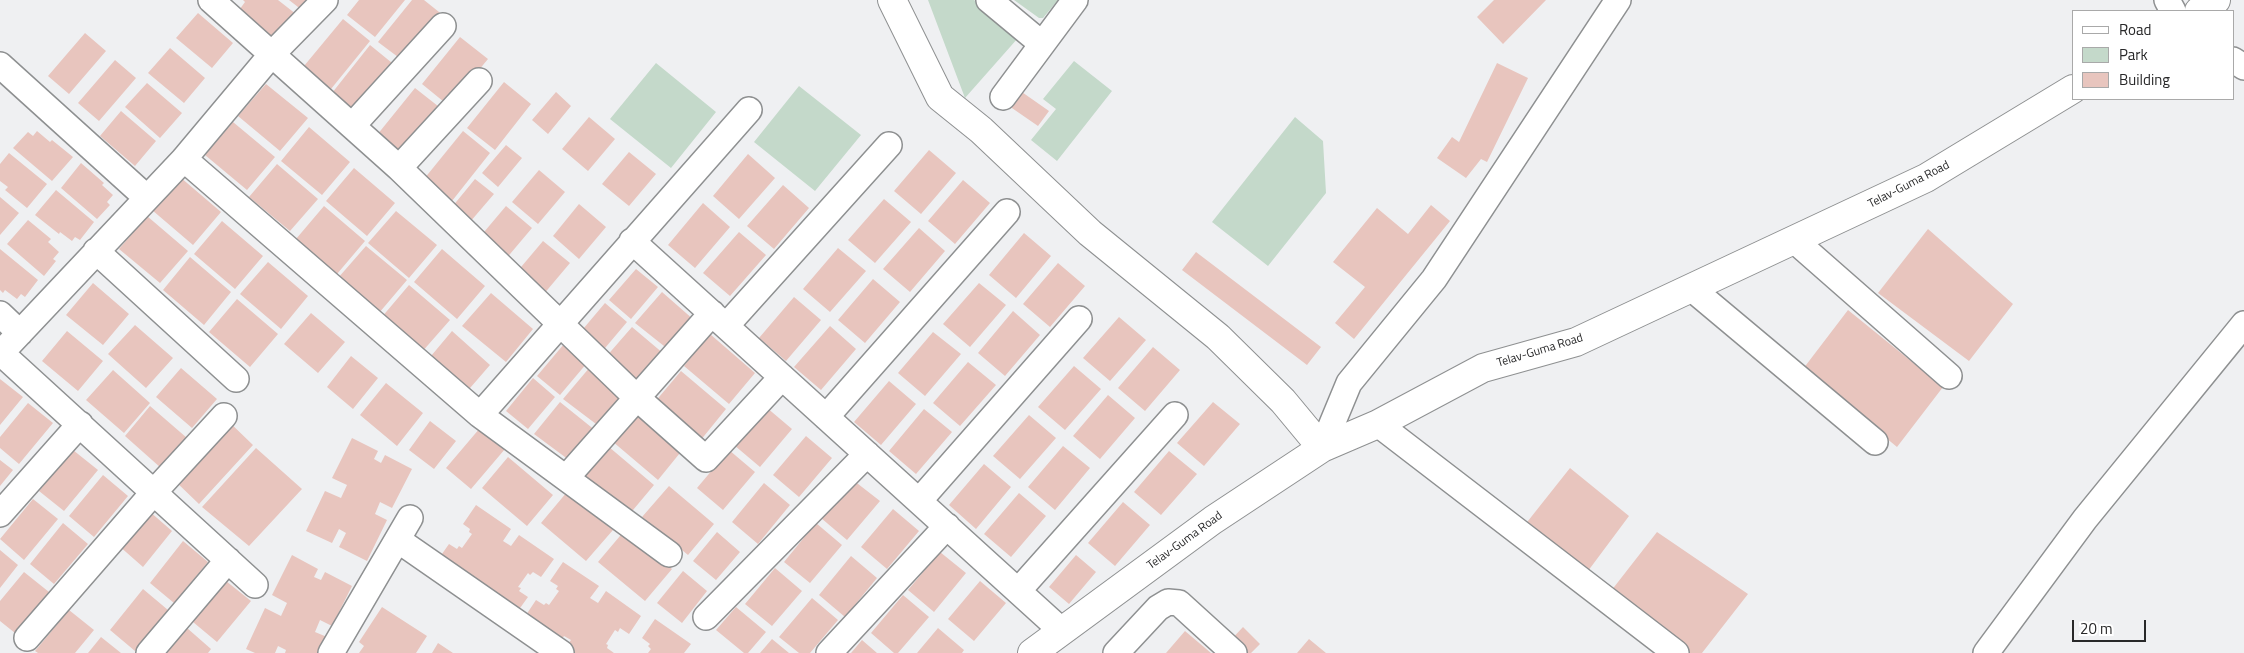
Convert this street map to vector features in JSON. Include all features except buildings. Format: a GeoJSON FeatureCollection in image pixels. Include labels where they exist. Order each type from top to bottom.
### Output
{"type":"FeatureCollection","features":[{"type":"Feature","properties":{"kind":"street"},"geometry":{"type":"LineString","coordinates":[[211,0],[399,168],[561,323],[636,398],[706,459],[782,377]]}},
{"type":"Feature","properties":{"kind":"street"},"geometry":{"type":"LineString","coordinates":[[255,584],[0,353],[184,159],[272,54],[325,0]]}},
{"type":"Feature","properties":{"kind":"street"},"geometry":{"type":"LineString","coordinates":[[892,0],[940,97],[981,130],[1090,233],[1218,337],[1283,401],[1322,448],[1349,383],[1434,279],[1618,0]]}},
{"type":"Feature","properties":{"kind":"street"},"geometry":{"type":"LineString","coordinates":[[989,0],[1042,44]]}},
{"type":"Feature","properties":{"kind":"street"},"geometry":{"type":"LineString","coordinates":[[1003,97],[1075,0]]}},
{"type":"Feature","properties":{"kind":"street"},"geometry":{"type":"LineString","coordinates":[[2201,10],[2216,0]]}},
{"type":"Feature","properties":{"kind":"street"},"geometry":{"type":"LineString","coordinates":[[352,126],[443,26]]}},
{"type":"Feature","properties":{"kind":"street"},"geometry":{"type":"LineString","coordinates":[[0,65],[147,198]]}},
{"type":"Feature","properties":{"kind":"street"},"geometry":{"type":"LineString","coordinates":[[399,168],[479,82]]}},
{"type":"Feature","properties":{"kind":"street","name":"Telav-Guma Road"},"geometry":{"type":"LineString","coordinates":[[1032,653],[1213,520],[1322,448],[1378,424],[1483,368],[1576,342],[1926,178],[2072,90]]}},
{"type":"Feature","properties":{"kind":"street"},"geometry":{"type":"LineString","coordinates":[[480,415],[749,110]]}},
{"type":"Feature","properties":{"kind":"street"},"geometry":{"type":"LineString","coordinates":[[566,478],[636,398],[719,320],[889,145]]}},
{"type":"Feature","properties":{"kind":"street"},"geometry":{"type":"LineString","coordinates":[[184,159],[480,415],[669,554]]}},
{"type":"Feature","properties":{"kind":"street"},"geometry":{"type":"LineString","coordinates":[[826,417],[1007,212]]}},
{"type":"Feature","properties":{"kind":"street"},"geometry":{"type":"LineString","coordinates":[[1794,240],[1949,376]]}},
{"type":"Feature","properties":{"kind":"street"},"geometry":{"type":"LineString","coordinates":[[632,241],[1062,631]]}},
{"type":"Feature","properties":{"kind":"street"},"geometry":{"type":"LineString","coordinates":[[96,252],[236,379]]}},
{"type":"Feature","properties":{"kind":"street"},"geometry":{"type":"LineString","coordinates":[[1691,288],[1875,442]]}},
{"type":"Feature","properties":{"kind":"street"},"geometry":{"type":"LineString","coordinates":[[0,314],[20,333]]}},
{"type":"Feature","properties":{"kind":"street"},"geometry":{"type":"LineString","coordinates":[[919,501],[1078,319]]}},
{"type":"Feature","properties":{"kind":"street"},"geometry":{"type":"LineString","coordinates":[[1986,653],[2085,519],[2244,324]]}},
{"type":"Feature","properties":{"kind":"street"},"geometry":{"type":"LineString","coordinates":[[1018,591],[1175,414]]}},
{"type":"Feature","properties":{"kind":"street"},"geometry":{"type":"LineString","coordinates":[[27,638],[154,492],[224,416]]}},
{"type":"Feature","properties":{"kind":"street"},"geometry":{"type":"LineString","coordinates":[[0,514],[80,424]]}},
{"type":"Feature","properties":{"kind":"street"},"geometry":{"type":"LineString","coordinates":[[1378,424],[1676,653]]}},
{"type":"Feature","properties":{"kind":"street"},"geometry":{"type":"LineString","coordinates":[[706,617],[867,454]]}},
{"type":"Feature","properties":{"kind":"street"},"geometry":{"type":"LineString","coordinates":[[331,653],[410,518]]}},
{"type":"Feature","properties":{"kind":"street"},"geometry":{"type":"LineString","coordinates":[[829,653],[947,526]]}},
{"type":"Feature","properties":{"kind":"street"},"geometry":{"type":"LineString","coordinates":[[398,540],[561,653]]}},
{"type":"Feature","properties":{"kind":"street"},"geometry":{"type":"LineString","coordinates":[[149,653],[228,560]]}},
{"type":"Feature","properties":{"kind":"street"},"geometry":{"type":"LineString","coordinates":[[1116,653],[1158,608],[1168,602],[1179,603],[1234,653]]}},
{"type":"Feature","properties":{"kind":"green space"},"geometry":{"type":"Polygon","coordinates":[[[928,0],[974,0],[1018,38],[965,98],[928,0]]]}},
{"type":"Feature","properties":{"kind":"green space"},"geometry":{"type":"Polygon","coordinates":[[[1014,0],[1058,0],[1043,18],[1039,18],[1014,0]]]}},
{"type":"Feature","properties":{"kind":"green space"},"geometry":{"type":"Polygon","coordinates":[[[1074,61],[1112,91],[1057,161],[1031,140],[1056,109],[1043,99],[1074,61]]]}},
{"type":"Feature","properties":{"kind":"green space"},"geometry":{"type":"Polygon","coordinates":[[[656,63],[716,112],[671,168],[610,119],[656,63]]]}},
{"type":"Feature","properties":{"kind":"green space"},"geometry":{"type":"Polygon","coordinates":[[[799,86],[861,135],[815,191],[754,142],[799,86]]]}},
{"type":"Feature","properties":{"kind":"green space"},"geometry":{"type":"Polygon","coordinates":[[[1295,117],[1323,141],[1326,193],[1268,266],[1212,222],[1295,117]]]}}]}
